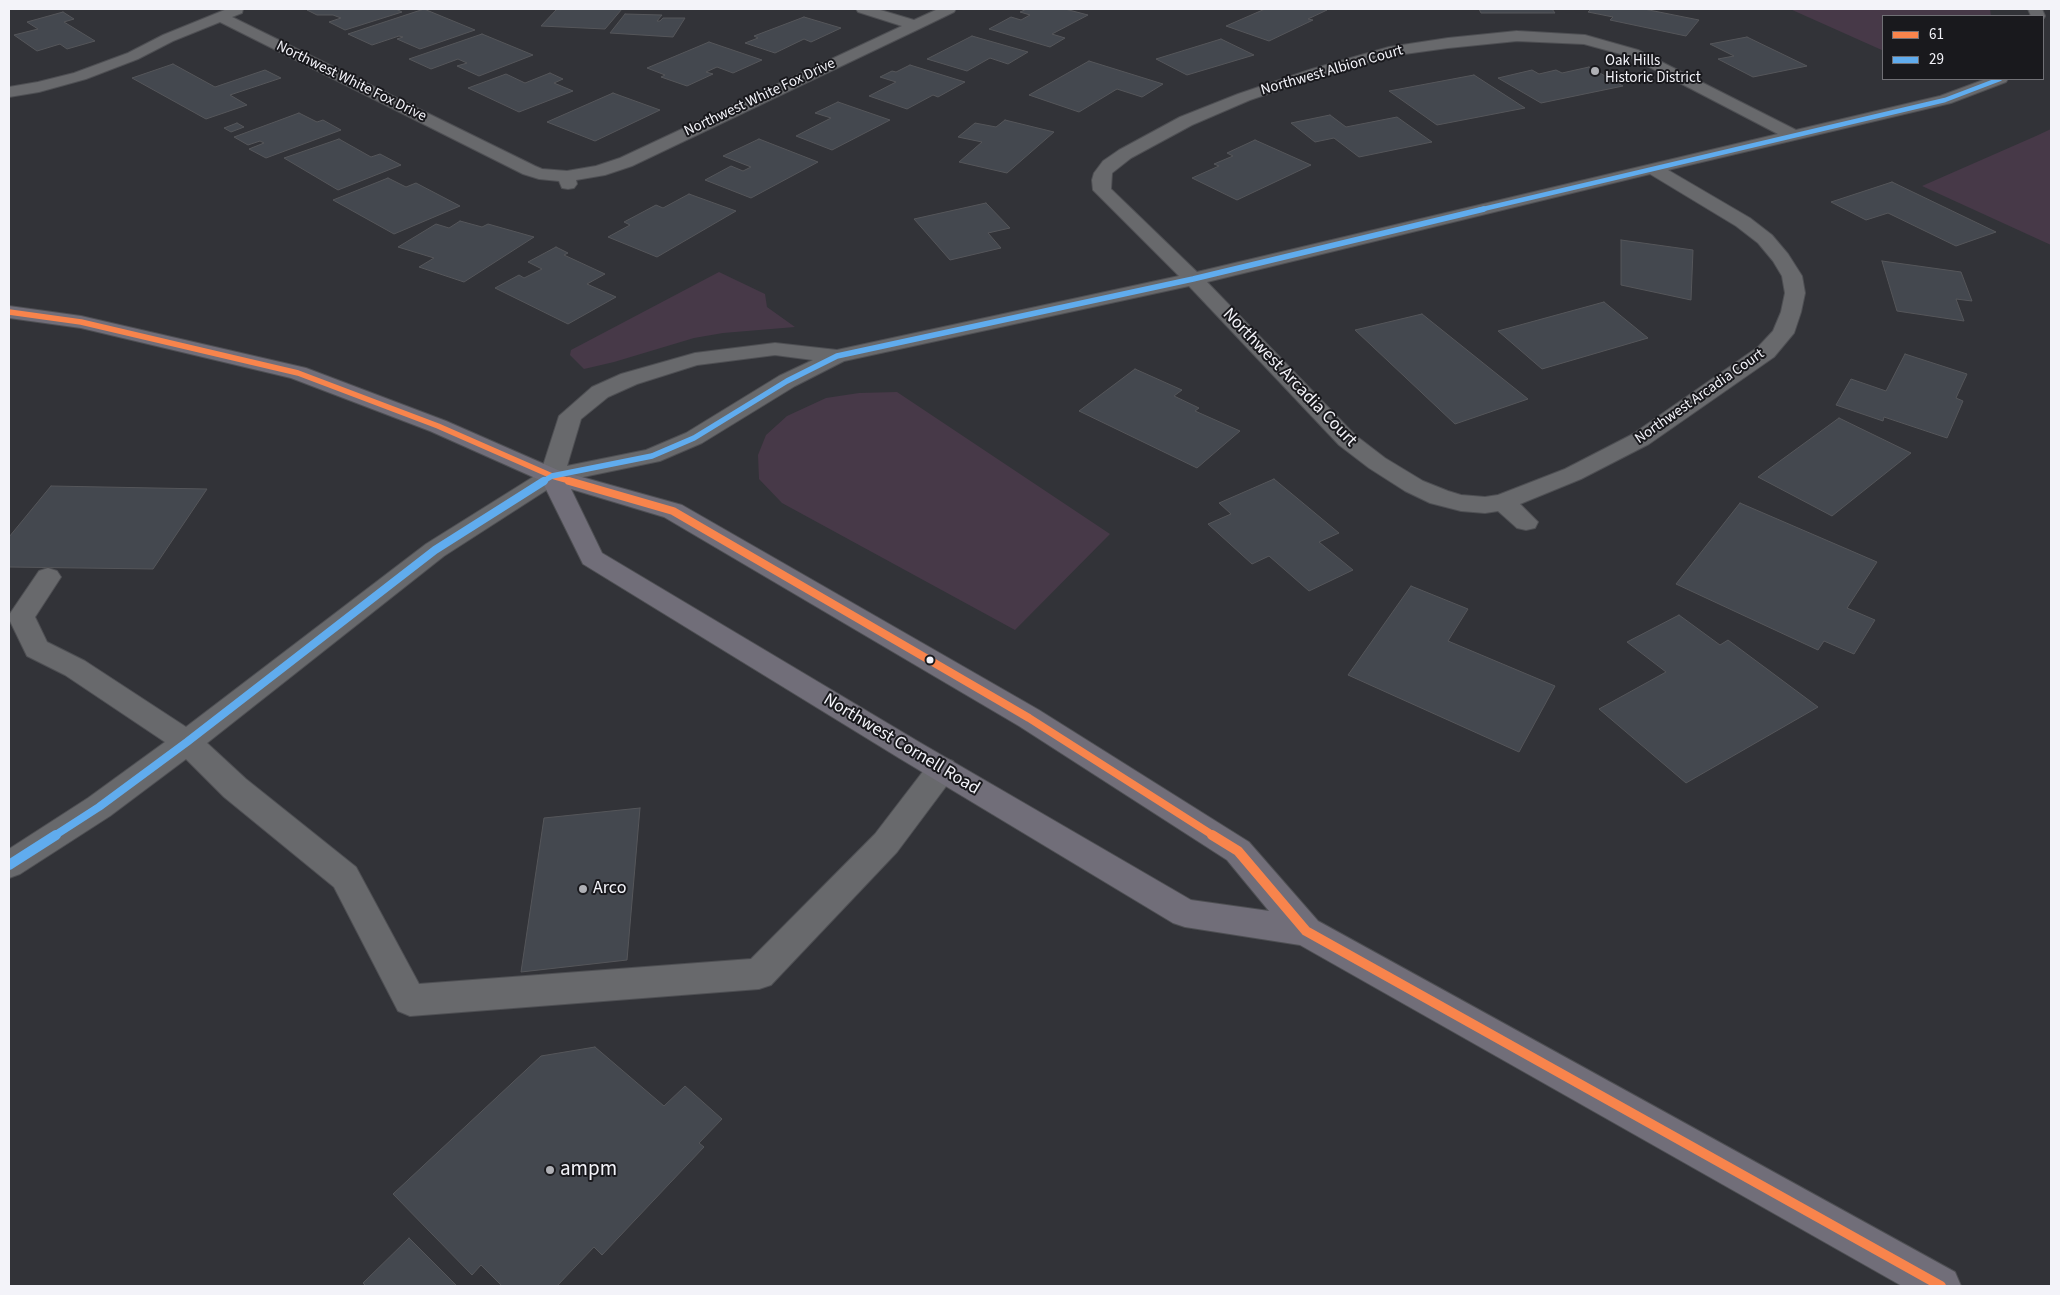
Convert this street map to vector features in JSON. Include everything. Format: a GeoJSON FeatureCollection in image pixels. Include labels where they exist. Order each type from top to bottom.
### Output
{"type":"FeatureCollection","features":[{"type":"Feature","properties":{"kind":"main road","name":"Northwest Cornell Road"},"geometry":{"type":"LineString","coordinates":[[9,312],[81,322],[298,373],[438,426],[552,476],[673,512],[1029,718],[1238,851],[1306,931],[1940,1286]]}},
{"type":"Feature","properties":{"kind":"main road","name":"Northwest Cornell Road"},"geometry":{"type":"LineString","coordinates":[[552,476],[592,558],[1185,913],[1306,931]]}},
{"type":"Feature","properties":{"kind":"street"},"geometry":{"type":"LineString","coordinates":[[9,92],[40,87],[80,76],[133,56],[168,38],[239,9]]}},
{"type":"Feature","properties":{"kind":"street"},"geometry":{"type":"LineString","coordinates":[[863,9],[916,25]]}},
{"type":"Feature","properties":{"kind":"street","name":"Northwest White Fox Drive"},"geometry":{"type":"LineString","coordinates":[[219,16],[529,170],[568,180],[626,162],[949,9]]}},
{"type":"Feature","properties":{"kind":"street","name":"Northwest Albion Court"},"geometry":{"type":"LineString","coordinates":[[1193,279],[1102,190],[1101,180],[1109,165],[1125,154],[1186,121],[1244,97],[1318,72],[1389,52],[1448,42],[1517,36],[1585,40],[1632,53],[1794,134]]}},
{"type":"Feature","properties":{"kind":"street"},"geometry":{"type":"LineString","coordinates":[[9,865],[99,807],[187,742],[435,550],[552,476],[652,456],[694,438],[787,381],[837,356],[1193,279],[1794,134],[1946,100],[1997,80]]}},
{"type":"Feature","properties":{"kind":"street","name":"Northwest Arcadia Court"},"geometry":{"type":"LineString","coordinates":[[1193,279],[1347,440],[1377,463],[1414,486],[1439,497],[1460,503],[1485,505],[1504,502],[1573,474],[1641,439],[1766,352],[1783,333],[1791,312],[1795,292],[1792,276],[1781,258],[1766,239],[1743,222],[1653,168]]}},
{"type":"Feature","properties":{"kind":"street"},"geometry":{"type":"LineString","coordinates":[[552,476],[570,416],[600,392],[629,379],[695,359],[775,349],[837,356]]}},
{"type":"Feature","properties":{"kind":"street"},"geometry":{"type":"LineString","coordinates":[[1504,502],[1526,522]]}},
{"type":"Feature","properties":{"kind":"street"},"geometry":{"type":"LineString","coordinates":[[48,577],[21,617],[37,648],[75,668],[187,742],[235,788],[345,877],[410,1000],[759,974],[886,843],[942,769]]}},
{"type":"Feature","properties":{"kind":"shaded area"},"geometry":{"type":"Polygon","coordinates":[[[1790,9],[1990,9],[1991,15],[1882,15],[1882,50],[1790,9]]]}},
{"type":"Feature","properties":{"kind":"shaded area"},"geometry":{"type":"Polygon","coordinates":[[[2051,129],[2051,245],[1922,186],[2036,136],[2051,129]]]}},
{"type":"Feature","properties":{"kind":"shaded area"},"geometry":{"type":"Polygon","coordinates":[[[719,272],[765,294],[767,307],[795,327],[723,333],[694,338],[584,369],[570,355],[571,350],[719,272]]]}},
{"type":"Feature","properties":{"kind":"shaded area"},"geometry":{"type":"Polygon","coordinates":[[[897,392],[1110,534],[1015,630],[782,503],[759,479],[758,455],[766,435],[787,416],[826,398],[859,393],[897,392]]]}},
{"type":"Feature","properties":{"kind":"building"},"geometry":{"type":"Polygon","coordinates":[[[396,9],[402,12],[345,30],[329,22],[341,18],[333,15],[317,15],[307,10],[396,9]]]}},
{"type":"Feature","properties":{"kind":"building"},"geometry":{"type":"Polygon","coordinates":[[[424,9],[475,30],[420,49],[397,39],[403,37],[399,36],[372,45],[348,34],[424,9]]]}},
{"type":"Feature","properties":{"kind":"building"},"geometry":{"type":"Polygon","coordinates":[[[557,9],[622,9],[605,29],[541,26],[557,9]]]}},
{"type":"Feature","properties":{"kind":"building"},"geometry":{"type":"Polygon","coordinates":[[[1027,9],[1065,9],[1088,15],[1052,34],[1065,38],[1050,47],[989,29],[1011,17],[1021,20],[1030,15],[1020,12],[1027,9]]]}},
{"type":"Feature","properties":{"kind":"building"},"geometry":{"type":"Polygon","coordinates":[[[1265,9],[1327,10],[1308,19],[1313,20],[1269,41],[1226,26],[1265,9]]]}},
{"type":"Feature","properties":{"kind":"building"},"geometry":{"type":"Polygon","coordinates":[[[1479,9],[1552,9],[1555,13],[1481,13],[1479,9]]]}},
{"type":"Feature","properties":{"kind":"building"},"geometry":{"type":"Polygon","coordinates":[[[1591,9],[1644,9],[1699,20],[1686,36],[1610,20],[1613,17],[1588,12],[1591,9]]]}},
{"type":"Feature","properties":{"kind":"building"},"geometry":{"type":"Polygon","coordinates":[[[63,12],[74,19],[64,22],[95,41],[67,49],[60,44],[37,51],[14,35],[38,29],[27,22],[63,12]]]}},
{"type":"Feature","properties":{"kind":"building"},"geometry":{"type":"Polygon","coordinates":[[[625,14],[662,15],[657,21],[663,18],[685,18],[673,37],[610,33],[625,14]]]}},
{"type":"Feature","properties":{"kind":"building"},"geometry":{"type":"Polygon","coordinates":[[[804,17],[841,28],[811,42],[804,39],[775,53],[745,43],[758,38],[754,36],[804,17]]]}},
{"type":"Feature","properties":{"kind":"building"},"geometry":{"type":"Polygon","coordinates":[[[482,34],[533,55],[479,76],[457,66],[467,63],[458,59],[431,69],[409,59],[482,34]]]}},
{"type":"Feature","properties":{"kind":"building"},"geometry":{"type":"Polygon","coordinates":[[[972,36],[1028,52],[1008,64],[990,58],[967,71],[927,59],[972,36]]]}},
{"type":"Feature","properties":{"kind":"building"},"geometry":{"type":"Polygon","coordinates":[[[1747,37],[1807,66],[1753,77],[1718,59],[1734,56],[1710,44],[1747,37]]]}},
{"type":"Feature","properties":{"kind":"building"},"geometry":{"type":"Polygon","coordinates":[[[1221,39],[1254,55],[1187,75],[1156,59],[1221,39]]]}},
{"type":"Feature","properties":{"kind":"building"},"geometry":{"type":"Polygon","coordinates":[[[709,42],[762,60],[733,73],[717,67],[706,72],[713,74],[687,86],[661,77],[665,75],[647,68],[709,42]]]}},
{"type":"Feature","properties":{"kind":"building"},"geometry":{"type":"Polygon","coordinates":[[[1089,61],[1163,84],[1142,97],[1117,89],[1079,112],[1029,95],[1089,61]]]}},
{"type":"Feature","properties":{"kind":"building"},"geometry":{"type":"Polygon","coordinates":[[[173,64],[215,87],[265,70],[281,78],[230,95],[247,105],[206,119],[132,78],[173,64]]]}},
{"type":"Feature","properties":{"kind":"building"},"geometry":{"type":"Polygon","coordinates":[[[910,65],[965,82],[938,97],[933,95],[907,109],[869,96],[896,82],[880,77],[910,65]]]}},
{"type":"Feature","properties":{"kind":"building"},"geometry":{"type":"Polygon","coordinates":[[[1589,67],[1623,86],[1541,103],[1498,78],[1532,70],[1539,74],[1556,70],[1562,73],[1589,67]]]}},
{"type":"Feature","properties":{"kind":"building"},"geometry":{"type":"Polygon","coordinates":[[[550,73],[563,79],[554,83],[573,91],[519,112],[468,88],[506,74],[525,83],[550,73]]]}},
{"type":"Feature","properties":{"kind":"building"},"geometry":{"type":"Polygon","coordinates":[[[1474,75],[1525,108],[1437,125],[1389,91],[1474,75]]]}},
{"type":"Feature","properties":{"kind":"building"},"geometry":{"type":"Polygon","coordinates":[[[613,93],[660,110],[595,141],[547,122],[613,93]]]}},
{"type":"Feature","properties":{"kind":"building"},"geometry":{"type":"Polygon","coordinates":[[[838,102],[890,120],[832,150],[796,136],[831,118],[815,113],[838,102]]]}},
{"type":"Feature","properties":{"kind":"building"},"geometry":{"type":"Polygon","coordinates":[[[299,113],[317,122],[323,120],[341,130],[266,158],[249,149],[264,143],[260,141],[248,145],[234,137],[299,113]]]}},
{"type":"Feature","properties":{"kind":"building"},"geometry":{"type":"Polygon","coordinates":[[[1330,115],[1346,127],[1397,117],[1432,142],[1359,157],[1334,138],[1315,142],[1291,123],[1330,115]]]}},
{"type":"Feature","properties":{"kind":"building"},"geometry":{"type":"Polygon","coordinates":[[[1005,120],[1054,132],[1007,173],[959,162],[982,142],[958,137],[975,123],[996,127],[1005,120]]]}},
{"type":"Feature","properties":{"kind":"building"},"geometry":{"type":"Polygon","coordinates":[[[237,123],[244,127],[231,132],[224,128],[237,123]]]}},
{"type":"Feature","properties":{"kind":"building"},"geometry":{"type":"Polygon","coordinates":[[[339,139],[371,157],[380,154],[401,165],[338,190],[284,158],[339,139]]]}},
{"type":"Feature","properties":{"kind":"building"},"geometry":{"type":"Polygon","coordinates":[[[759,139],[818,162],[751,198],[705,180],[731,166],[743,171],[751,167],[723,156],[759,139]]]}},
{"type":"Feature","properties":{"kind":"building"},"geometry":{"type":"Polygon","coordinates":[[[1255,140],[1311,165],[1237,200],[1192,178],[1219,166],[1214,164],[1233,156],[1227,153],[1255,140]]]}},
{"type":"Feature","properties":{"kind":"building"},"geometry":{"type":"Polygon","coordinates":[[[388,178],[406,187],[416,183],[460,206],[394,234],[333,200],[388,178]]]}},
{"type":"Feature","properties":{"kind":"building"},"geometry":{"type":"Polygon","coordinates":[[[1892,182],[1996,232],[1956,246],[1888,213],[1866,220],[1831,202],[1892,182]]]}},
{"type":"Feature","properties":{"kind":"building"},"geometry":{"type":"Polygon","coordinates":[[[689,194],[736,211],[657,257],[608,237],[630,225],[624,222],[656,205],[663,208],[689,194]]]}},
{"type":"Feature","properties":{"kind":"building"},"geometry":{"type":"Polygon","coordinates":[[[986,203],[1010,228],[988,233],[1001,248],[950,260],[914,219],[986,203]]]}},
{"type":"Feature","properties":{"kind":"building"},"geometry":{"type":"Polygon","coordinates":[[[460,221],[482,227],[488,224],[534,237],[464,282],[419,267],[434,258],[398,247],[436,224],[449,228],[460,221]]]}},
{"type":"Feature","properties":{"kind":"building"},"geometry":{"type":"Polygon","coordinates":[[[1621,240],[1693,250],[1691,300],[1621,285],[1621,240]]]}},
{"type":"Feature","properties":{"kind":"building"},"geometry":{"type":"Polygon","coordinates":[[[556,247],[568,253],[564,255],[605,274],[587,284],[616,297],[568,324],[495,288],[519,275],[524,278],[542,269],[528,262],[556,247]]]}},
{"type":"Feature","properties":{"kind":"building"},"geometry":{"type":"Polygon","coordinates":[[[1882,261],[1961,272],[1972,301],[1956,299],[1964,321],[1897,311],[1882,261]]]}},
{"type":"Feature","properties":{"kind":"building"},"geometry":{"type":"Polygon","coordinates":[[[1604,302],[1648,338],[1542,369],[1498,331],[1604,302]]]}},
{"type":"Feature","properties":{"kind":"building"},"geometry":{"type":"Polygon","coordinates":[[[1422,314],[1528,399],[1455,424],[1355,330],[1422,314]]]}},
{"type":"Feature","properties":{"kind":"building"},"geometry":{"type":"Polygon","coordinates":[[[1905,354],[1967,374],[1956,398],[1963,401],[1947,438],[1884,417],[1883,421],[1836,405],[1851,379],[1886,391],[1905,354]]]}},
{"type":"Feature","properties":{"kind":"building"},"geometry":{"type":"Polygon","coordinates":[[[1135,369],[1182,390],[1174,396],[1199,408],[1195,411],[1240,431],[1197,468],[1079,411],[1135,369]]]}},
{"type":"Feature","properties":{"kind":"building"},"geometry":{"type":"Polygon","coordinates":[[[1839,418],[1911,453],[1832,516],[1758,477],[1839,418]]]}},
{"type":"Feature","properties":{"kind":"building"},"geometry":{"type":"Polygon","coordinates":[[[1274,479],[1339,533],[1319,542],[1353,570],[1309,591],[1269,556],[1252,564],[1208,524],[1231,514],[1219,503],[1274,479]]]}},
{"type":"Feature","properties":{"kind":"building"},"geometry":{"type":"Polygon","coordinates":[[[51,486],[207,489],[153,569],[9,567],[9,537],[51,486]]]}},
{"type":"Feature","properties":{"kind":"building"},"geometry":{"type":"Polygon","coordinates":[[[1740,503],[1877,562],[1847,608],[1875,620],[1854,654],[1824,641],[1818,650],[1676,584],[1740,503]]]}},
{"type":"Feature","properties":{"kind":"building"},"geometry":{"type":"Polygon","coordinates":[[[1411,586],[1468,609],[1448,641],[1555,686],[1519,752],[1348,675],[1411,586]]]}},
{"type":"Feature","properties":{"kind":"building"},"geometry":{"type":"Polygon","coordinates":[[[1679,615],[1720,645],[1728,640],[1818,707],[1686,783],[1599,709],[1666,672],[1627,642],[1679,615]]]}},
{"type":"Feature","properties":{"kind":"building","name":"Arco"},"geometry":{"type":"Polygon","coordinates":[[[640,808],[627,960],[521,972],[544,818],[640,808]]]}},
{"type":"Feature","properties":{"kind":"building","name":"ampm"},"geometry":{"type":"Polygon","coordinates":[[[595,1047],[664,1106],[685,1086],[722,1119],[699,1143],[704,1147],[602,1255],[594,1247],[557,1286],[502,1286],[481,1265],[472,1275],[393,1194],[541,1056],[595,1047]]]}},
{"type":"Feature","properties":{"kind":"building"},"geometry":{"type":"Polygon","coordinates":[[[409,1238],[456,1286],[366,1286],[363,1283],[409,1238]]]}},
{"type":"Feature","properties":{"kind":"transit line","name":"29"},"geometry":{"type":"LineString","coordinates":[[9,865],[99,807],[187,742],[435,550],[552,476],[652,456],[694,438],[787,381],[837,356],[1193,279],[1945,100],[1997,80]]}},
{"type":"Feature","properties":{"kind":"transit line","name":"61"},"geometry":{"type":"LineString","coordinates":[[9,312],[81,322],[298,373],[438,426],[552,476],[673,511],[1029,718],[1238,851],[1306,931],[1941,1286]]}},
{"type":"Feature","properties":{"kind":"place","name":"Oak Hills Historic District"},"geometry":{"type":"Point","coordinates":[1595,71]}},
{"type":"Feature","properties":{"kind":"place","name":"Arco"},"geometry":{"type":"Point","coordinates":[583,889]}},
{"type":"Feature","properties":{"kind":"place","name":"ampm"},"geometry":{"type":"Point","coordinates":[550,1170]}}]}
